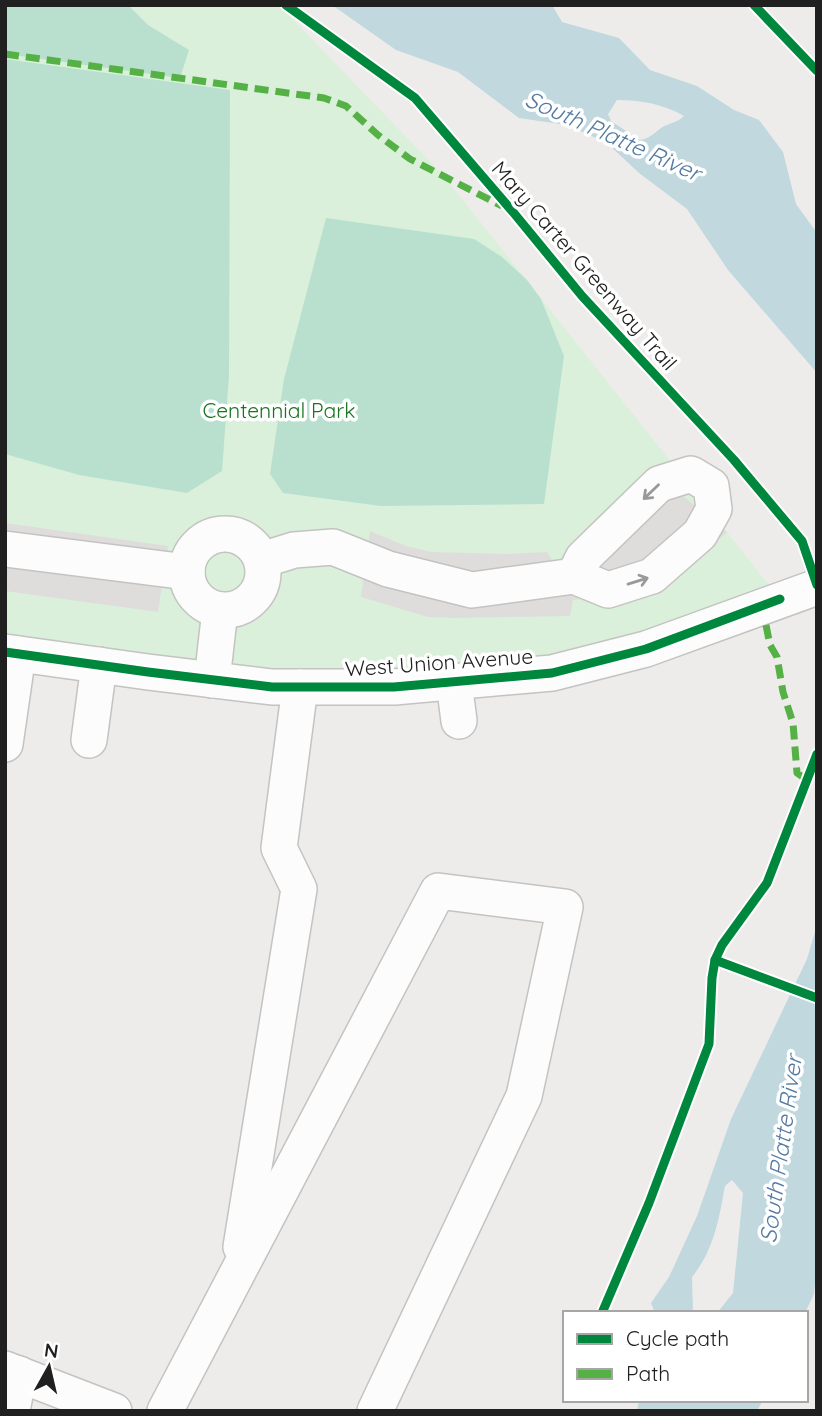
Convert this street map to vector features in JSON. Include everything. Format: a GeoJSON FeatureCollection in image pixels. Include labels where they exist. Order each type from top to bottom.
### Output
{"type":"FeatureCollection","features":[{"type":"Feature","properties":{"kind":"street"},"geometry":{"type":"LineString","coordinates":[[227,534],[242,537],[254,547],[262,560],[264,575],[259,590],[250,602],[236,609],[220,610],[207,606],[196,598],[189,586],[187,572],[190,557],[198,545],[212,537],[227,534]]}},
{"type":"Feature","properties":{"kind":"street"},"geometry":{"type":"LineString","coordinates":[[262,560],[295,550],[333,547],[388,569],[472,590],[573,576]]}},
{"type":"Feature","properties":{"kind":"street"},"geometry":{"type":"LineString","coordinates":[[5,549],[187,572]]}},
{"type":"Feature","properties":{"kind":"street","name":"West Union Avenue"},"geometry":{"type":"LineString","coordinates":[[12,653],[272,687],[394,687],[552,673],[646,649],[817,587]]}},
{"type":"Feature","properties":{"kind":"street"},"geometry":{"type":"LineString","coordinates":[[212,680],[220,610]]}},
{"type":"Feature","properties":{"kind":"street"},"geometry":{"type":"LineString","coordinates":[[5,744],[12,653]]}},
{"type":"Feature","properties":{"kind":"street"},"geometry":{"type":"LineString","coordinates":[[89,740],[99,665]]}},
{"type":"Feature","properties":{"kind":"street"},"geometry":{"type":"LineString","coordinates":[[454,682],[458,721]]}},
{"type":"Feature","properties":{"kind":"street"},"geometry":{"type":"LineString","coordinates":[[236,1276],[299,889],[279,848],[300,687]]}},
{"type":"Feature","properties":{"kind":"street"},"geometry":{"type":"LineString","coordinates":[[165,1411],[438,891],[565,907],[524,1096],[375,1411]]}},
{"type":"Feature","properties":{"kind":"street"},"geometry":{"type":"LineString","coordinates":[[12,1411],[12,1372],[114,1411]]}},
{"type":"Feature","properties":{"kind":"green space","name":"Centennial Park"},"geometry":{"type":"Polygon","coordinates":[[[5,5],[279,5],[443,175],[780,599],[646,649],[300,687],[5,652],[5,5]]]}},
{"type":"Feature","properties":{"kind":"green space"},"geometry":{"type":"Polygon","coordinates":[[[5,5],[128,5],[148,25],[189,50],[180,78],[6,54],[5,5]]]}},
{"type":"Feature","properties":{"kind":"green space"},"geometry":{"type":"Polygon","coordinates":[[[5,59],[230,90],[229,375],[222,471],[187,493],[79,475],[5,454],[5,59]]]}},
{"type":"Feature","properties":{"kind":"green space"},"geometry":{"type":"Polygon","coordinates":[[[326,218],[474,239],[502,257],[527,280],[541,299],[564,356],[544,504],[381,506],[283,493],[270,474],[284,379],[326,218]]]}},
{"type":"Feature","properties":{"kind":"shaded area"},"geometry":{"type":"Polygon","coordinates":[[[654,472],[727,532],[657,595],[649,591],[573,600],[570,616],[453,618],[428,617],[361,597],[370,531],[406,546],[431,552],[547,552],[556,565],[566,563],[565,554],[654,472]]]}},
{"type":"Feature","properties":{"kind":"shaded area"},"geometry":{"type":"Polygon","coordinates":[[[5,523],[168,546],[158,612],[5,591],[5,523]]]}},
{"type":"Feature","properties":{"kind":"water","name":"South Platte River"},"geometry":{"type":"Polygon","coordinates":[[[332,5],[552,5],[562,22],[619,38],[650,70],[697,86],[734,110],[759,120],[783,152],[796,204],[817,233],[817,373],[728,270],[687,209],[639,173],[607,143],[567,125],[519,118],[458,72],[396,50],[332,5]],[[617,100],[608,114],[611,121],[640,140],[684,116],[660,106],[617,100]]]}},
{"type":"Feature","properties":{"kind":"water","name":"South Platte River"},"geometry":{"type":"Polygon","coordinates":[[[817,925],[817,1265],[814,1294],[806,1311],[719,1311],[733,1293],[743,1193],[732,1180],[725,1186],[711,1245],[692,1277],[693,1311],[654,1311],[651,1303],[669,1277],[697,1216],[731,1119],[807,959],[817,925]]]}},
{"type":"Feature","properties":{"kind":"water"},"geometry":{"type":"Polygon","coordinates":[[[639,1402],[762,1402],[757,1411],[637,1411],[639,1402]]]}},
{"type":"Feature","properties":{"kind":"marked path"},"geometry":{"type":"LineString","coordinates":[[5,54],[324,98],[346,106],[410,159],[502,206]]}},
{"type":"Feature","properties":{"kind":"marked path"},"geometry":{"type":"LineString","coordinates":[[766,625],[770,645],[777,657],[783,692],[793,723],[797,773],[807,780]]}},
{"type":"Feature","properties":{"kind":"cycle path","name":"Mary Carter Greenway Trail"},"geometry":{"type":"LineString","coordinates":[[286,5],[415,98],[582,296],[734,460],[802,541],[817,585]]}},
{"type":"Feature","properties":{"kind":"cycle path"},"geometry":{"type":"LineString","coordinates":[[754,5],[817,71]]}},
{"type":"Feature","properties":{"kind":"cycle path"},"geometry":{"type":"LineString","coordinates":[[5,652],[272,687],[394,687],[552,673],[646,649],[780,599]]}},
{"type":"Feature","properties":{"kind":"cycle path"},"geometry":{"type":"LineString","coordinates":[[603,1311],[649,1203],[709,1044],[715,960],[722,945],[767,883],[817,754]]}},
{"type":"Feature","properties":{"kind":"cycle path"},"geometry":{"type":"LineString","coordinates":[[715,960],[817,998]]}}]}
